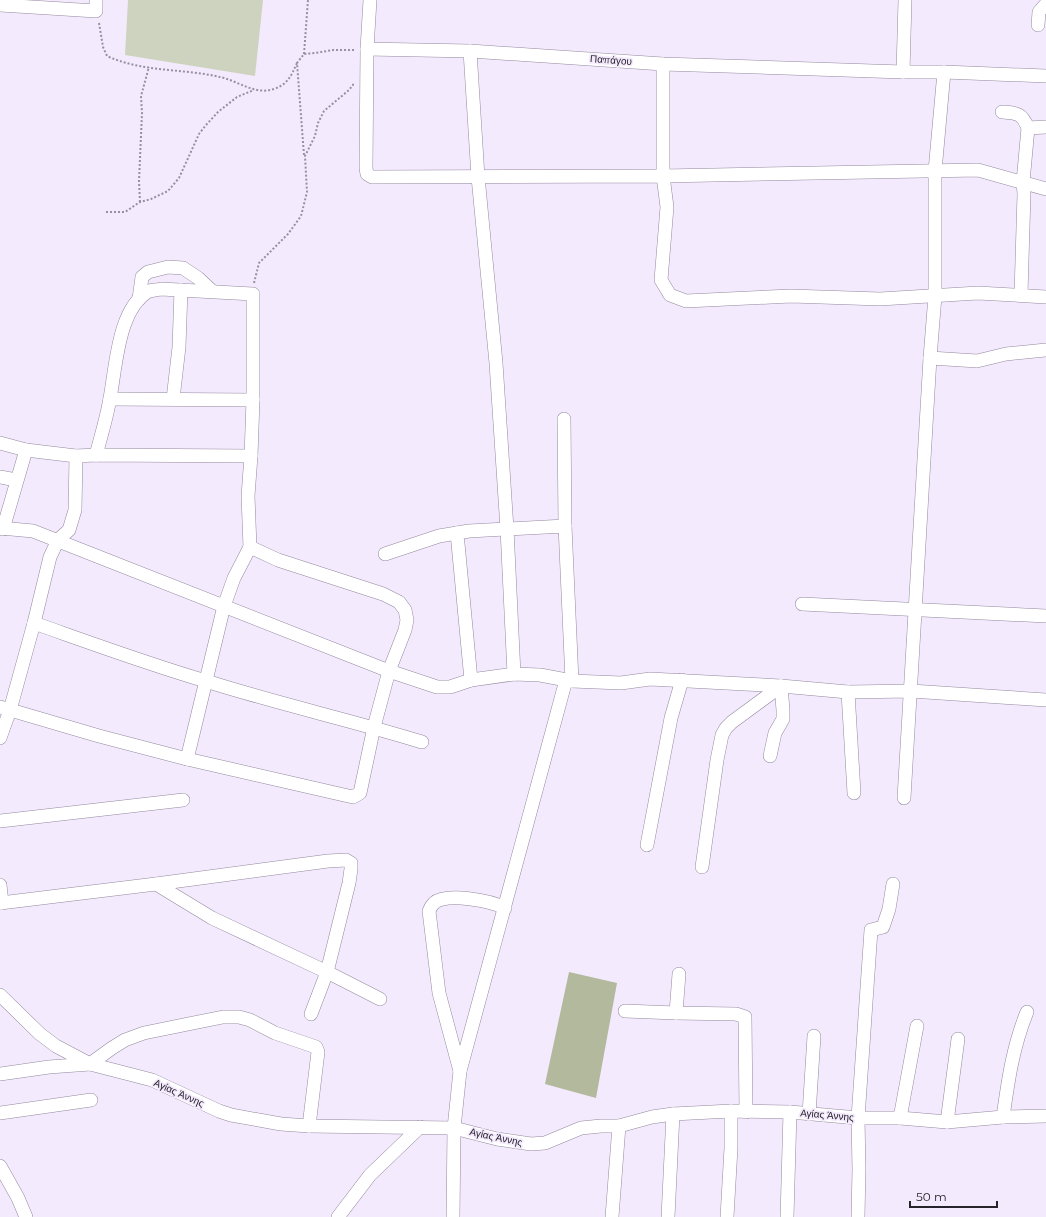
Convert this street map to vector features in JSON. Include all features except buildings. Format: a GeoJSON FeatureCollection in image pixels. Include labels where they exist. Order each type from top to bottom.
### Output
{"type":"FeatureCollection","features":[{"type":"Feature","properties":{"kind":"street"},"geometry":{"type":"LineString","coordinates":[[370,0],[367,48],[366,168],[367,174],[372,177],[663,176],[978,170],[1046,189]]}},
{"type":"Feature","properties":{"kind":"street"},"geometry":{"type":"LineString","coordinates":[[903,72],[905,0]]}},
{"type":"Feature","properties":{"kind":"street"},"geometry":{"type":"LineString","coordinates":[[1038,25],[1039,12],[1046,4]]}},
{"type":"Feature","properties":{"kind":"street"},"geometry":{"type":"LineString","coordinates":[[0,5],[96,5]]}},
{"type":"Feature","properties":{"kind":"street","name":"Παπάγου"},"geometry":{"type":"LineString","coordinates":[[367,48],[470,51],[663,64],[1046,76]]}},
{"type":"Feature","properties":{"kind":"street"},"geometry":{"type":"LineString","coordinates":[[470,51],[478,177],[496,363],[507,529],[514,674]]}},
{"type":"Feature","properties":{"kind":"street"},"geometry":{"type":"LineString","coordinates":[[663,64],[663,176],[667,207],[661,280],[670,295],[686,301],[791,296],[880,299],[978,292],[1046,297]]}},
{"type":"Feature","properties":{"kind":"street"},"geometry":{"type":"LineString","coordinates":[[904,798],[935,296],[936,171],[944,72]]}},
{"type":"Feature","properties":{"kind":"street"},"geometry":{"type":"LineString","coordinates":[[1002,112],[1016,113],[1021,116],[1025,120],[1028,128],[1023,182],[1024,194],[1021,294]]}},
{"type":"Feature","properties":{"kind":"street"},"geometry":{"type":"LineString","coordinates":[[1028,128],[1046,127]]}},
{"type":"Feature","properties":{"kind":"street"},"geometry":{"type":"LineString","coordinates":[[96,455],[110,400],[120,342],[126,320],[139,299],[142,277],[148,272],[168,267],[183,268],[198,278],[212,291]]}},
{"type":"Feature","properties":{"kind":"street"},"geometry":{"type":"LineString","coordinates":[[139,299],[151,291],[161,289],[253,294],[253,400],[248,496],[250,547],[234,578],[224,606],[187,759]]}},
{"type":"Feature","properties":{"kind":"street"},"geometry":{"type":"LineString","coordinates":[[173,399],[179,347],[181,290]]}},
{"type":"Feature","properties":{"kind":"street"},"geometry":{"type":"LineString","coordinates":[[930,358],[977,361],[1006,354],[1046,350]]}},
{"type":"Feature","properties":{"kind":"street"},"geometry":{"type":"LineString","coordinates":[[110,400],[253,400]]}},
{"type":"Feature","properties":{"kind":"street"},"geometry":{"type":"LineString","coordinates":[[453,1217],[454,1128],[460,1071],[569,680],[564,419]]}},
{"type":"Feature","properties":{"kind":"street"},"geometry":{"type":"LineString","coordinates":[[0,443],[26,450],[76,456],[251,456]]}},
{"type":"Feature","properties":{"kind":"street"},"geometry":{"type":"LineString","coordinates":[[26,450],[2,529],[33,530],[389,672],[437,687],[450,687],[470,680],[514,674],[540,675],[569,680],[621,683],[650,679],[682,680],[848,692],[911,691],[1046,700]]}},
{"type":"Feature","properties":{"kind":"street"},"geometry":{"type":"LineString","coordinates":[[0,738],[5,708],[34,623],[50,557],[58,540],[68,530],[75,510],[76,456]]}},
{"type":"Feature","properties":{"kind":"street"},"geometry":{"type":"LineString","coordinates":[[0,477],[16,480]]}},
{"type":"Feature","properties":{"kind":"street"},"geometry":{"type":"LineString","coordinates":[[385,554],[440,536],[469,531],[565,526]]}},
{"type":"Feature","properties":{"kind":"street"},"geometry":{"type":"LineString","coordinates":[[457,533],[470,680]]}},
{"type":"Feature","properties":{"kind":"street"},"geometry":{"type":"LineString","coordinates":[[5,708],[99,736],[187,759],[353,797],[360,793],[363,785],[374,727],[389,672],[405,630],[407,620],[405,610],[399,602],[383,594],[278,560],[250,547]]}},
{"type":"Feature","properties":{"kind":"street"},"geometry":{"type":"LineString","coordinates":[[802,604],[1046,616]]}},
{"type":"Feature","properties":{"kind":"street"},"geometry":{"type":"LineString","coordinates":[[34,623],[206,681],[296,708],[374,727],[422,742]]}},
{"type":"Feature","properties":{"kind":"street"},"geometry":{"type":"LineString","coordinates":[[647,845],[671,718],[682,680]]}},
{"type":"Feature","properties":{"kind":"street"},"geometry":{"type":"LineString","coordinates":[[770,756],[775,733],[783,719],[780,686]]}},
{"type":"Feature","properties":{"kind":"street"},"geometry":{"type":"LineString","coordinates":[[702,867],[716,760],[722,735],[732,722],[780,686]]}},
{"type":"Feature","properties":{"kind":"street"},"geometry":{"type":"LineString","coordinates":[[848,692],[854,793]]}},
{"type":"Feature","properties":{"kind":"street"},"geometry":{"type":"LineString","coordinates":[[0,821],[184,800]]}},
{"type":"Feature","properties":{"kind":"street"},"geometry":{"type":"LineString","coordinates":[[0,885],[1,903],[328,861],[346,860],[351,863],[351,869],[327,972],[312,1014]]}},
{"type":"Feature","properties":{"kind":"street"},"geometry":{"type":"LineString","coordinates":[[156,884],[212,918],[327,972],[380,999]]}},
{"type":"Feature","properties":{"kind":"street"},"geometry":{"type":"LineString","coordinates":[[858,1217],[858,1118],[870,930],[883,926],[889,909],[893,884]]}},
{"type":"Feature","properties":{"kind":"street"},"geometry":{"type":"LineString","coordinates":[[460,1071],[439,993],[429,911],[433,903],[444,898],[471,899],[499,905],[505,908]]}},
{"type":"Feature","properties":{"kind":"street"},"geometry":{"type":"LineString","coordinates":[[676,1013],[679,974]]}},
{"type":"Feature","properties":{"kind":"street","name":"Αγίας Άννης"},"geometry":{"type":"LineString","coordinates":[[0,995],[25,1020],[56,1046],[90,1064],[152,1080],[219,1111],[231,1115],[281,1124],[309,1126],[454,1128],[497,1139],[532,1144],[545,1143],[581,1128],[619,1126],[652,1117],[673,1114],[731,1111],[790,1112],[858,1118],[900,1118],[947,1122],[1003,1117],[1046,1116]]}},
{"type":"Feature","properties":{"kind":"street"},"geometry":{"type":"LineString","coordinates":[[625,1011],[736,1014],[745,1017],[746,1112]]}},
{"type":"Feature","properties":{"kind":"street"},"geometry":{"type":"LineString","coordinates":[[1003,1117],[1010,1069],[1019,1031],[1027,1012]]}},
{"type":"Feature","properties":{"kind":"street"},"geometry":{"type":"LineString","coordinates":[[0,1074],[49,1067],[90,1064],[112,1048],[126,1040],[144,1033],[223,1017],[239,1017],[250,1020],[276,1033],[316,1047],[318,1052],[309,1126]]}},
{"type":"Feature","properties":{"kind":"street"},"geometry":{"type":"LineString","coordinates":[[900,1118],[917,1026]]}},
{"type":"Feature","properties":{"kind":"street"},"geometry":{"type":"LineString","coordinates":[[808,1114],[814,1036]]}},
{"type":"Feature","properties":{"kind":"street"},"geometry":{"type":"LineString","coordinates":[[947,1122],[958,1039]]}},
{"type":"Feature","properties":{"kind":"street"},"geometry":{"type":"LineString","coordinates":[[0,1113],[91,1100]]}},
{"type":"Feature","properties":{"kind":"street"},"geometry":{"type":"LineString","coordinates":[[727,1217],[731,1148],[731,1111]]}},
{"type":"Feature","properties":{"kind":"street"},"geometry":{"type":"LineString","coordinates":[[787,1217],[790,1112]]}},
{"type":"Feature","properties":{"kind":"street"},"geometry":{"type":"LineString","coordinates":[[668,1217],[673,1114]]}},
{"type":"Feature","properties":{"kind":"street"},"geometry":{"type":"LineString","coordinates":[[612,1217],[619,1126]]}},
{"type":"Feature","properties":{"kind":"street"},"geometry":{"type":"LineString","coordinates":[[338,1217],[370,1175],[420,1127]]}},
{"type":"Feature","properties":{"kind":"street"},"geometry":{"type":"LineString","coordinates":[[0,1166],[18,1198],[26,1217]]}},
{"type":"Feature","properties":{"kind":"path"},"geometry":{"type":"LineString","coordinates":[[106,212],[125,212],[140,202],[152,199],[168,191],[179,178],[199,134],[218,112],[237,97],[254,90],[273,89],[288,81],[297,63],[304,54],[308,0]]}},
{"type":"Feature","properties":{"kind":"path"},"geometry":{"type":"LineString","coordinates":[[96,5],[103,47],[107,56],[139,66],[225,78],[254,90]]}},
{"type":"Feature","properties":{"kind":"path"},"geometry":{"type":"LineString","coordinates":[[304,54],[333,50],[354,50],[367,48]]}},
{"type":"Feature","properties":{"kind":"path"},"geometry":{"type":"LineString","coordinates":[[253,294],[254,281],[259,263],[288,234],[301,216],[307,192],[297,63]]}},
{"type":"Feature","properties":{"kind":"path"},"geometry":{"type":"LineString","coordinates":[[140,202],[141,96],[149,67]]}},
{"type":"Feature","properties":{"kind":"path"},"geometry":{"type":"LineString","coordinates":[[305,156],[315,136],[318,123],[324,111],[349,90],[353,85],[353,78]]}},
{"type":"Feature","properties":{"kind":"green space"},"geometry":{"type":"Polygon","coordinates":[[[128,0],[263,0],[255,76],[125,55],[128,0]]]}},
{"type":"Feature","properties":{"kind":"green space"},"geometry":{"type":"Polygon","coordinates":[[[569,972],[617,983],[596,1098],[545,1084],[569,972]]]}}]}
